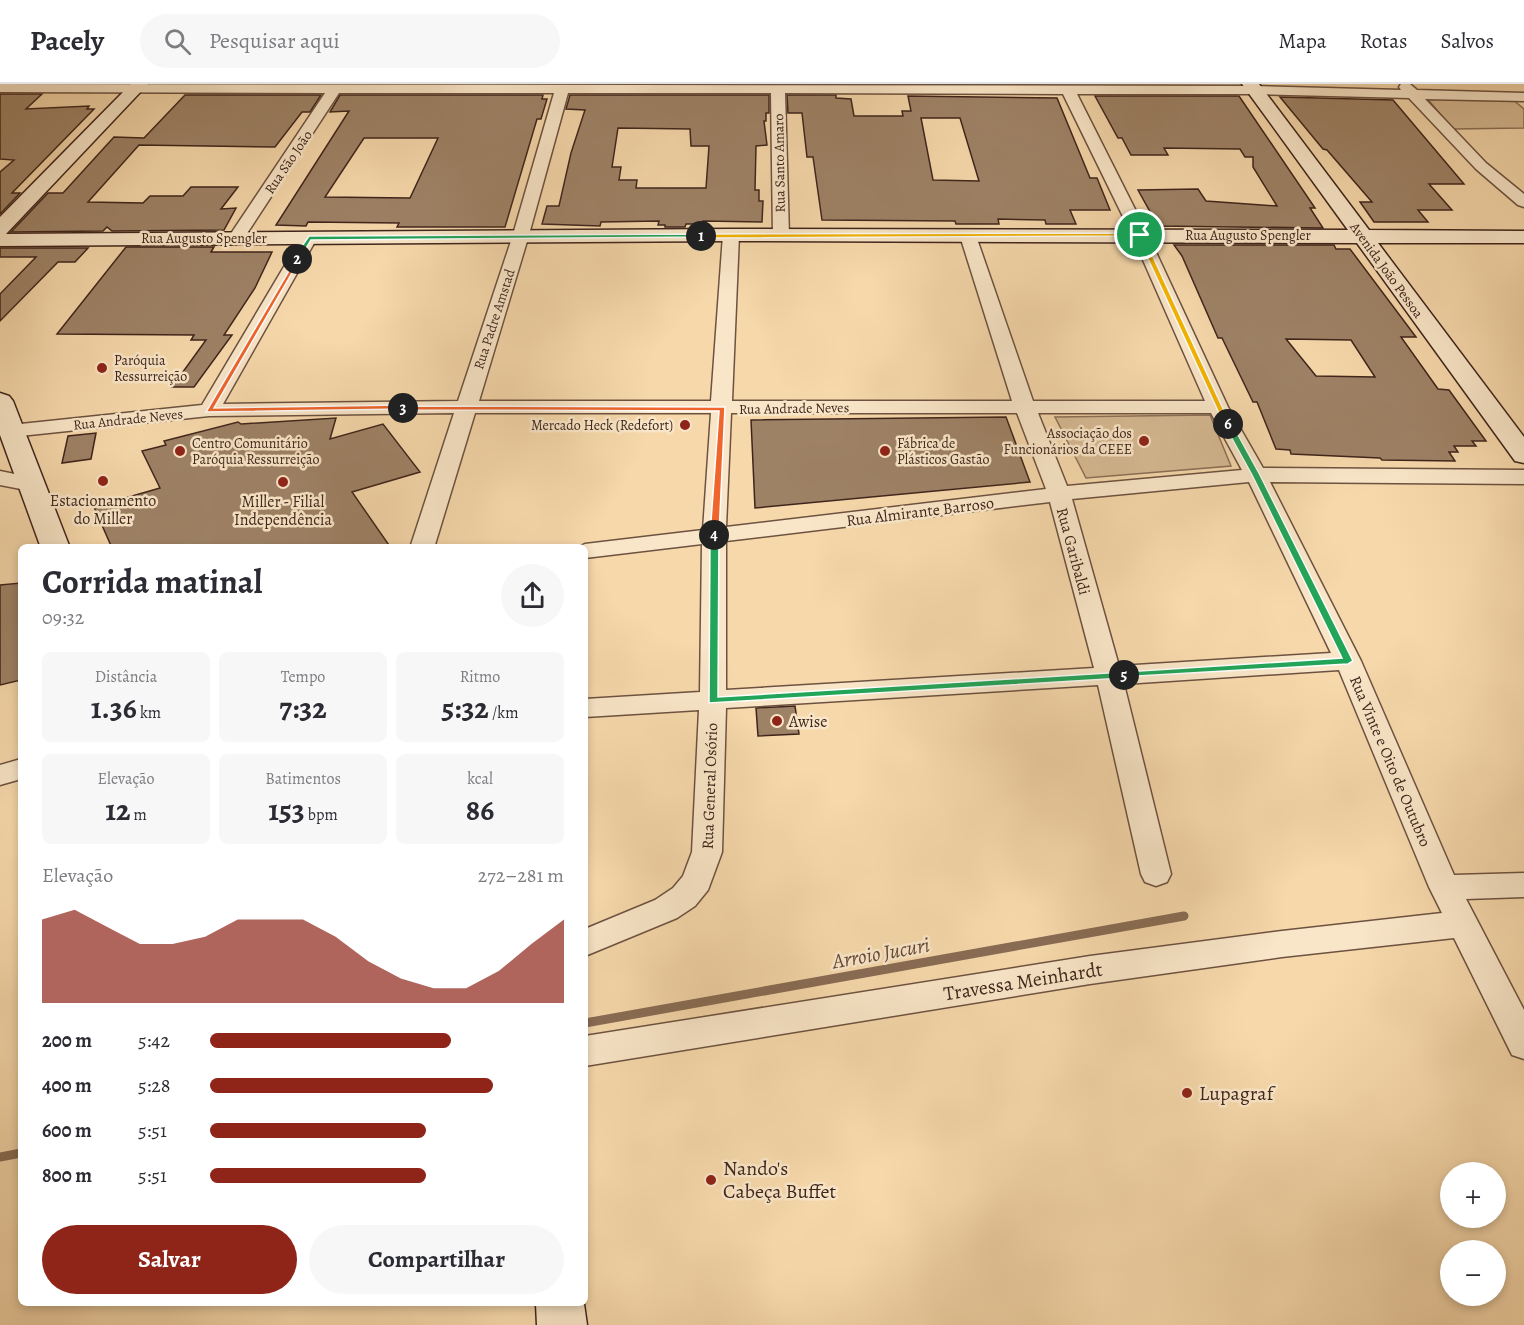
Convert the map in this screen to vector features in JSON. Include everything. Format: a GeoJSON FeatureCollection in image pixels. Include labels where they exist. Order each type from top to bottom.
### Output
{"type":"FeatureCollection","features":[{"type":"Feature","properties":{"kind":"street"},"geometry":{"type":"LineString","coordinates":[[0,229],[138,86]]}},
{"type":"Feature","properties":{"kind":"street"},"geometry":{"type":"LineString","coordinates":[[0,88],[335,86],[1068,90],[1252,87],[1408,88],[1524,97]]}},
{"type":"Feature","properties":{"kind":"street","name":"Rua São João"},"geometry":{"type":"LineString","coordinates":[[236,238],[316,120],[335,86]]}},
{"type":"Feature","properties":{"kind":"street","name":"Avenida João Pessoa"},"geometry":{"type":"LineString","coordinates":[[1252,87],[1524,455]]}},
{"type":"Feature","properties":{"kind":"street"},"geometry":{"type":"LineString","coordinates":[[1408,88],[1481,166],[1524,202]]}},
{"type":"Feature","properties":{"kind":"street","name":"Rua Padre Amstad"},"geometry":{"type":"LineString","coordinates":[[423,544],[520,238],[562,89]]}},
{"type":"Feature","properties":{"kind":"street","name":"Rua Santo Amaro"},"geometry":{"type":"LineString","coordinates":[[778,89],[781,236]]}},
{"type":"Feature","properties":{"kind":"street","name":"Rua Vinte e Oito de Outubro"},"geometry":{"type":"LineString","coordinates":[[1068,90],[1140,235],[1218,407],[1256,475],[1348,661],[1444,888],[1524,1044]]}},
{"type":"Feature","properties":{"kind":"street","name":"Rua Augusto Spengler"},"geometry":{"type":"LineString","coordinates":[[0,240],[731,235],[1524,237]]}},
{"type":"Feature","properties":{"kind":"street","name":"Rua General Osório"},"geometry":{"type":"LineString","coordinates":[[588,942],[666,909],[684,897],[697,882],[707,852],[713,700],[714,536],[731,235]]}},
{"type":"Feature","properties":{"kind":"street","name":"Rua Garibaldi"},"geometry":{"type":"LineString","coordinates":[[968,236],[1024,405],[1059,494],[1109,676],[1156,874]]}},
{"type":"Feature","properties":{"kind":"street"},"geometry":{"type":"LineString","coordinates":[[208,410],[309,238]]}},
{"type":"Feature","properties":{"kind":"street"},"geometry":{"type":"LineString","coordinates":[[0,401],[54,544]]}},
{"type":"Feature","properties":{"kind":"street","name":"Rua Andrade Neves"},"geometry":{"type":"LineString","coordinates":[[11,431],[208,410],[1024,405],[1218,407]]}},
{"type":"Feature","properties":{"kind":"street","name":"Rua Almirante Barroso"},"geometry":{"type":"LineString","coordinates":[[588,551],[1059,494],[1256,475],[1524,477]]}},
{"type":"Feature","properties":{"kind":"street"},"geometry":{"type":"LineString","coordinates":[[0,478],[31,484]]}},
{"type":"Feature","properties":{"kind":"street"},"geometry":{"type":"LineString","coordinates":[[588,708],[1348,661]]}},
{"type":"Feature","properties":{"kind":"street"},"geometry":{"type":"LineString","coordinates":[[0,776],[18,770]]}},
{"type":"Feature","properties":{"kind":"street"},"geometry":{"type":"LineString","coordinates":[[1444,888],[1524,885]]}},
{"type":"Feature","properties":{"kind":"street","name":"Travessa Meinhardt"},"geometry":{"type":"LineString","coordinates":[[588,1051],[1102,969],[1282,944],[1462,924]]}},
{"type":"Feature","properties":{"kind":"street"},"geometry":{"type":"LineString","coordinates":[[560,1306],[562,1325]]}},
{"type":"Feature","properties":{"kind":"shaded area"},"geometry":{"type":"Polygon","coordinates":[[[1425,96],[1512,99],[1524,109],[1524,128],[1453,129],[1425,96]]]}},
{"type":"Feature","properties":{"kind":"shaded area","name":"Associação dos Funcionários da CEEE"},"geometry":{"type":"Polygon","coordinates":[[[1210,415],[1231,466],[1086,478],[1055,417],[1210,415]]]}},
{"type":"Feature","properties":{"kind":"building"},"geometry":{"type":"Polygon","coordinates":[[[0,94],[42,94],[26,109],[89,106],[87,109],[94,109],[12,193],[20,193],[0,214],[0,172],[14,160],[0,159],[0,94]]]}},
{"type":"Feature","properties":{"kind":"building"},"geometry":{"type":"Polygon","coordinates":[[[185,95],[321,95],[310,112],[302,112],[275,147],[139,145],[88,202],[143,203],[150,196],[183,196],[191,187],[238,187],[221,209],[236,208],[224,230],[112,231],[107,227],[103,231],[11,232],[48,193],[63,193],[114,137],[144,138],[185,95]]]}},
{"type":"Feature","properties":{"kind":"building"},"geometry":{"type":"Polygon","coordinates":[[[340,95],[543,95],[542,99],[547,99],[541,119],[537,119],[505,227],[397,227],[399,223],[308,222],[306,226],[276,225],[349,111],[330,112],[340,95]],[[364,138],[325,197],[410,198],[438,138],[364,138]]]}},
{"type":"Feature","properties":{"kind":"building"},"geometry":{"type":"Polygon","coordinates":[[[570,95],[769,95],[769,113],[766,113],[766,121],[764,121],[767,145],[756,146],[755,190],[759,190],[759,201],[763,201],[762,222],[703,221],[702,224],[686,224],[685,227],[665,227],[665,225],[658,225],[659,221],[601,222],[600,226],[542,224],[547,206],[559,206],[571,153],[585,110],[566,109],[570,95]],[[618,128],[612,167],[621,167],[619,180],[637,180],[636,188],[706,188],[709,146],[691,146],[690,129],[618,128]]]}},
{"type":"Feature","properties":{"kind":"building"},"geometry":{"type":"Polygon","coordinates":[[[787,95],[836,95],[836,98],[851,99],[854,116],[903,116],[902,111],[911,111],[908,96],[1057,98],[1090,178],[1097,178],[1110,210],[1070,210],[1076,224],[1046,224],[1045,220],[998,219],[999,224],[956,224],[955,221],[822,220],[813,157],[807,157],[802,113],[788,113],[787,95]],[[921,118],[933,180],[979,181],[960,118],[921,118]]]}},
{"type":"Feature","properties":{"kind":"building"},"geometry":{"type":"Polygon","coordinates":[[[1095,96],[1239,96],[1315,208],[1310,208],[1323,228],[1158,226],[1138,190],[1198,189],[1206,201],[1277,206],[1253,167],[1253,157],[1245,157],[1240,149],[1164,148],[1168,155],[1131,155],[1122,138],[1118,138],[1095,96]]]}},
{"type":"Feature","properties":{"kind":"building"},"geometry":{"type":"Polygon","coordinates":[[[1280,97],[1393,100],[1464,184],[1429,184],[1452,210],[1418,210],[1428,222],[1374,222],[1360,202],[1372,202],[1327,150],[1323,149],[1280,97]]]}},
{"type":"Feature","properties":{"kind":"building"},"geometry":{"type":"Polygon","coordinates":[[[1174,245],[1334,245],[1336,249],[1350,249],[1416,337],[1401,337],[1438,389],[1449,390],[1486,441],[1472,441],[1476,446],[1454,446],[1458,452],[1449,452],[1455,461],[1382,460],[1380,458],[1291,454],[1290,450],[1276,449],[1257,402],[1253,402],[1222,338],[1218,338],[1182,256],[1174,245]],[[1286,339],[1316,376],[1375,377],[1351,340],[1286,339]]]}},
{"type":"Feature","properties":{"kind":"building"},"geometry":{"type":"Polygon","coordinates":[[[126,247],[214,247],[211,252],[272,252],[255,288],[224,335],[232,335],[194,387],[172,387],[206,340],[191,340],[194,335],[57,334],[126,247]]]}},
{"type":"Feature","properties":{"kind":"building"},"geometry":{"type":"Polygon","coordinates":[[[0,248],[88,248],[75,262],[58,262],[0,321],[0,294],[36,257],[0,257],[0,248]]]}},
{"type":"Feature","properties":{"kind":"building","name":"Fábrica de Plásticos Gastão"},"geometry":{"type":"Polygon","coordinates":[[[1006,417],[1030,482],[755,508],[751,420],[1006,417]]]}},
{"type":"Feature","properties":{"kind":"building","name":"Miller - Filial Independência"},"geometry":{"type":"Polygon","coordinates":[[[336,418],[330,439],[383,424],[420,472],[352,492],[388,544],[110,544],[94,507],[160,488],[142,451],[166,445],[164,441],[238,422],[241,424],[336,418]]]}},
{"type":"Feature","properties":{"kind":"building"},"geometry":{"type":"Polygon","coordinates":[[[96,433],[91,459],[62,463],[68,436],[96,433]]]}},
{"type":"Feature","properties":{"kind":"building"},"geometry":{"type":"Polygon","coordinates":[[[18,583],[18,681],[0,685],[0,585],[18,583]]]}},
{"type":"Feature","properties":{"kind":"building","name":"Awise"},"geometry":{"type":"Polygon","coordinates":[[[795,706],[799,734],[758,736],[756,708],[795,706]]]}},
{"type":"Feature","properties":{"kind":"waterway","name":"Arroio Jucuri"},"geometry":{"type":"LineString","coordinates":[[588,1022],[1184,916]]}},
{"type":"Feature","properties":{"kind":"waterway","name":"Arroio Jucuri"},"geometry":{"type":"LineString","coordinates":[[0,1157],[18,1154]]}},
{"type":"Feature","properties":{"kind":"place","name":"Paróquia Ressurreição"},"geometry":{"type":"Point","coordinates":[102,368]}},
{"type":"Feature","properties":{"kind":"place","name":"Mercado Heck (Redefort)"},"geometry":{"type":"Point","coordinates":[685,425]}},
{"type":"Feature","properties":{"kind":"place","name":"Associação dos Funcionários da CEEE"},"geometry":{"type":"Point","coordinates":[1144,441]}},
{"type":"Feature","properties":{"kind":"place","name":"Centro Comunitário Paróquia Ressurreição"},"geometry":{"type":"Point","coordinates":[180,451]}},
{"type":"Feature","properties":{"kind":"place","name":"Fábrica de Plásticos Gastão"},"geometry":{"type":"Point","coordinates":[885,451]}},
{"type":"Feature","properties":{"kind":"place","name":"Estacionamento do Miller"},"geometry":{"type":"Point","coordinates":[103,481]}},
{"type":"Feature","properties":{"kind":"place","name":"Miller - Filial Independência"},"geometry":{"type":"Point","coordinates":[283,482]}},
{"type":"Feature","properties":{"kind":"place","name":"Awise"},"geometry":{"type":"Point","coordinates":[777,721]}},
{"type":"Feature","properties":{"kind":"place","name":"Lupagraf"},"geometry":{"type":"Point","coordinates":[1187,1093]}},
{"type":"Feature","properties":{"kind":"place","name":"Nando's Cabeça Buffet"},"geometry":{"type":"Point","coordinates":[711,1180]}},
{"type":"Feature","properties":{"kind":"route"},"geometry":{"type":"LineString","coordinates":[[1140,235],[1218,407],[1256,475],[1348,661],[713,700],[714,536],[723,408],[466,407],[208,410],[309,238],[1140,235]]}}]}
